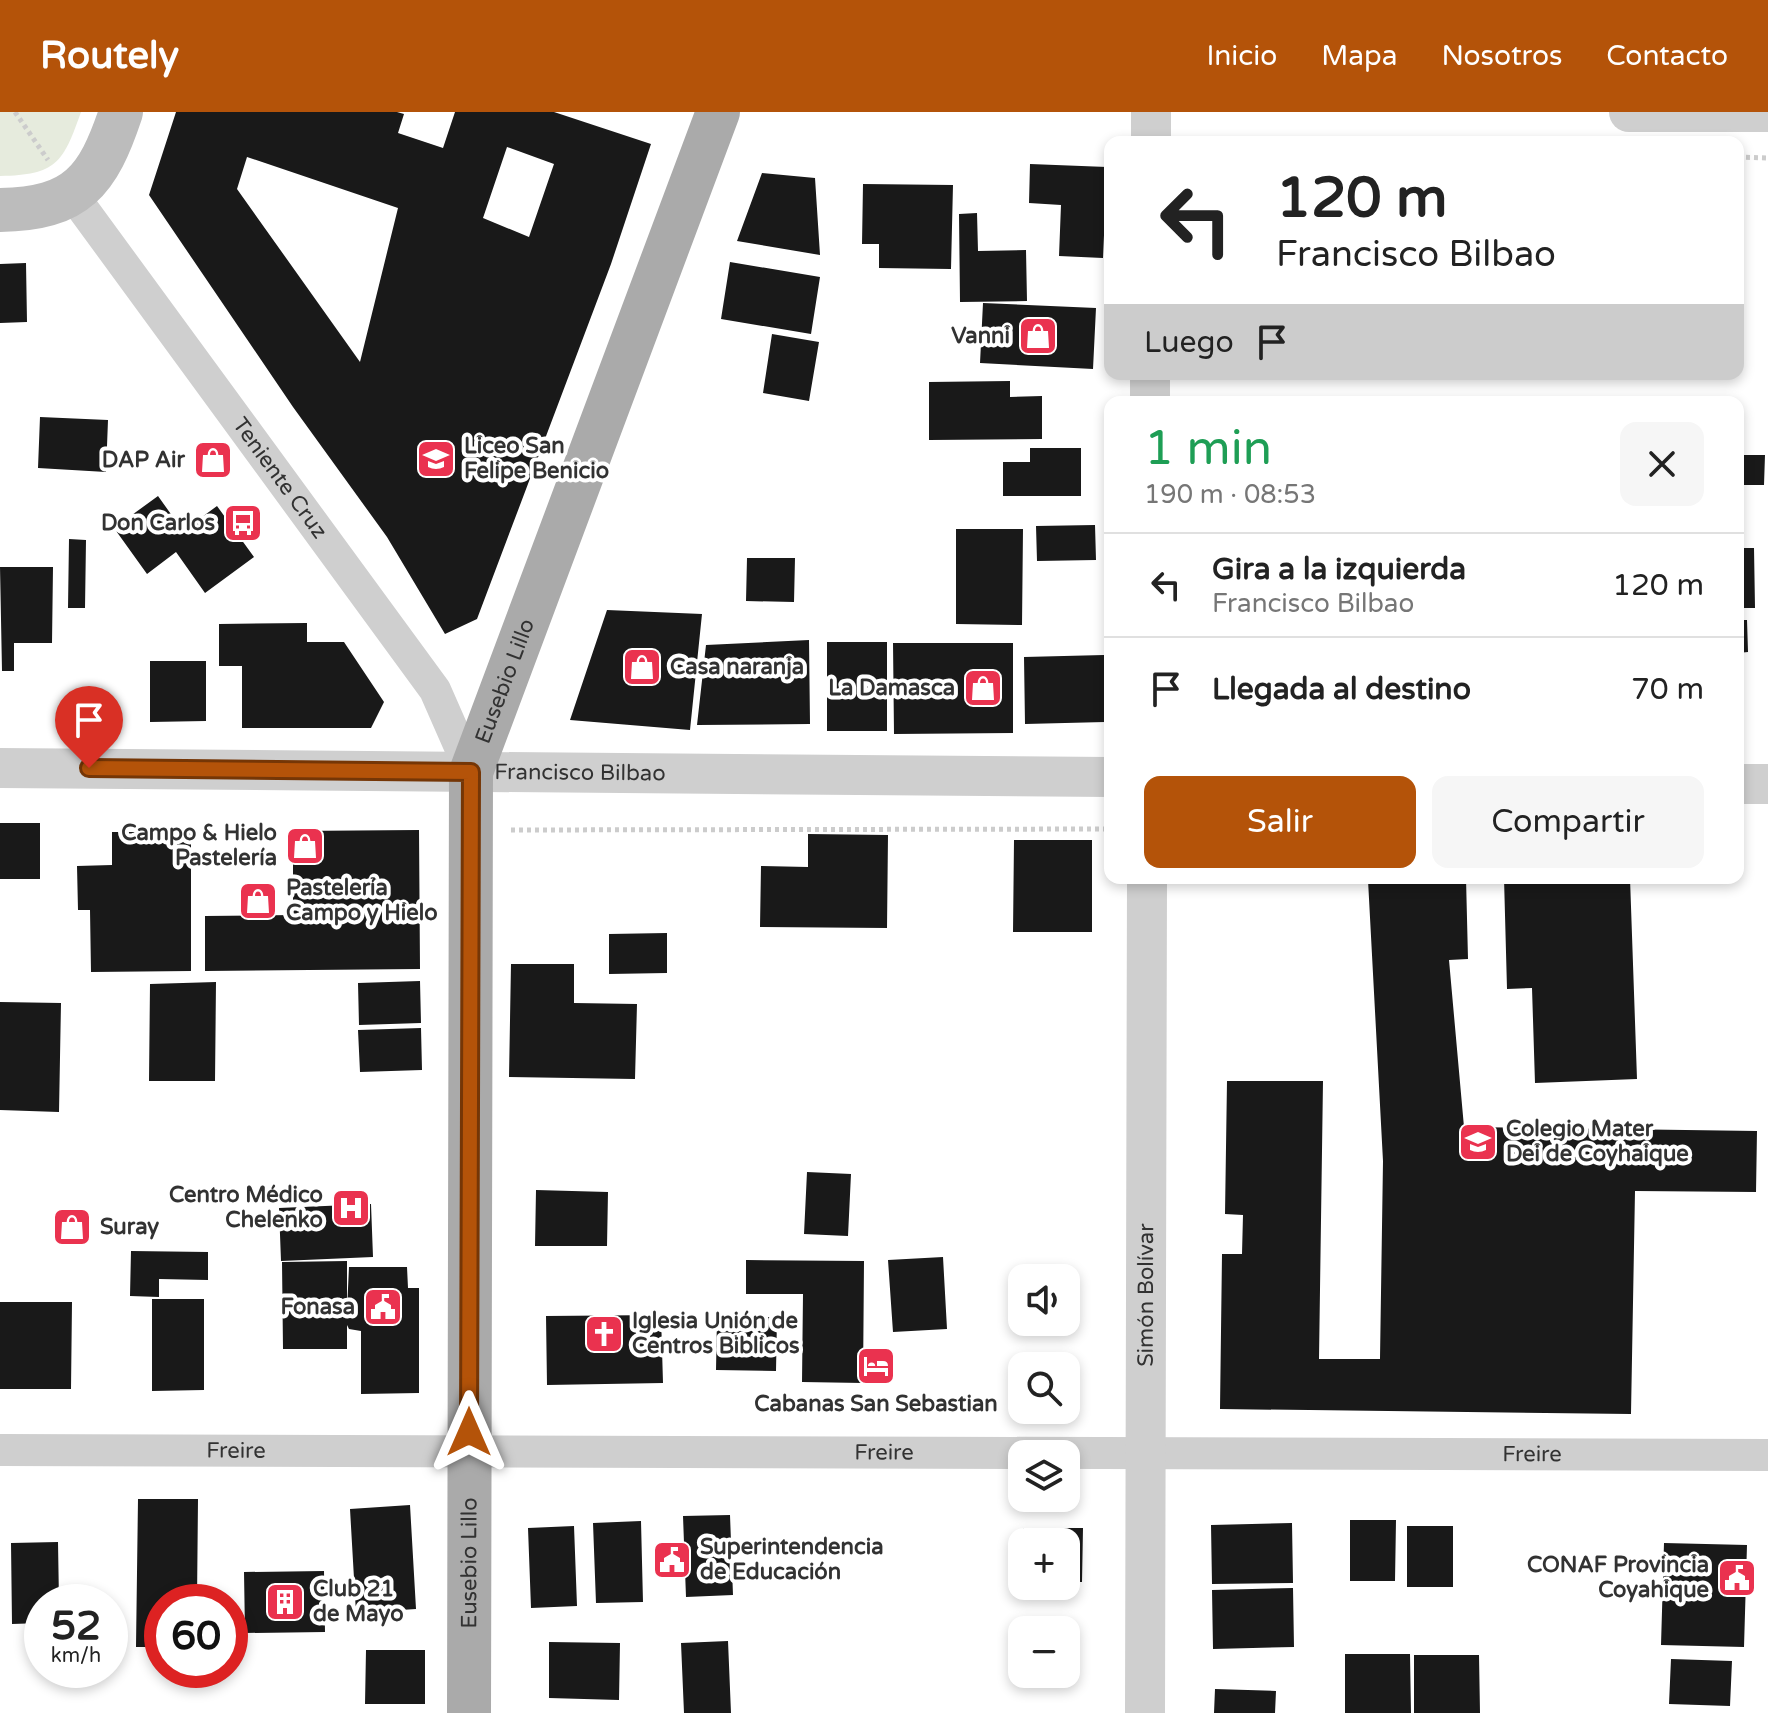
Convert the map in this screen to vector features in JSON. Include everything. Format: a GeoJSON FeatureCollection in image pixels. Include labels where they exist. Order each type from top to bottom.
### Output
{"type":"FeatureCollection","features":[{"type":"Feature","properties":{"kind":"main road"},"geometry":{"type":"LineString","coordinates":[[0,210],[32,209],[72,194],[100,168],[121,112]]}},
{"type":"Feature","properties":{"kind":"main road","name":"Eusebio Lillo"},"geometry":{"type":"LineString","coordinates":[[469,1713],[468,830],[471,772],[718,112]]}},
{"type":"Feature","properties":{"kind":"street"},"geometry":{"type":"LineString","coordinates":[[1151,112],[1151,136]]}},
{"type":"Feature","properties":{"kind":"street"},"geometry":{"type":"LineString","coordinates":[[1629,112],[1768,112]]}},
{"type":"Feature","properties":{"kind":"street","name":"Teniente Cruz"},"geometry":{"type":"LineString","coordinates":[[72,194],[435,690],[471,772]]}},
{"type":"Feature","properties":{"kind":"street","name":"Francisco Bilbao"},"geometry":{"type":"LineString","coordinates":[[0,768],[1104,777]]}},
{"type":"Feature","properties":{"kind":"street"},"geometry":{"type":"LineString","coordinates":[[1744,784],[1768,784]]}},
{"type":"Feature","properties":{"kind":"street","name":"Simón Bolívar"},"geometry":{"type":"LineString","coordinates":[[1145,1713],[1147,884]]}},
{"type":"Feature","properties":{"kind":"street","name":"Freire"},"geometry":{"type":"LineString","coordinates":[[0,1450],[1768,1455]]}},
{"type":"Feature","properties":{"kind":"path"},"geometry":{"type":"LineString","coordinates":[[15,112],[72,194]]}},
{"type":"Feature","properties":{"kind":"path"},"geometry":{"type":"LineString","coordinates":[[1744,157],[1768,158]]}},
{"type":"Feature","properties":{"kind":"path"},"geometry":{"type":"LineString","coordinates":[[468,830],[1104,829]]}},
{"type":"Feature","properties":{"kind":"shaded area"},"geometry":{"type":"Polygon","coordinates":[[[0,112],[81,112],[69,143],[55,163],[34,173],[0,176],[0,112]]]}},
{"type":"Feature","properties":{"kind":"building","name":"Liceo San Felipe Benicio"},"geometry":{"type":"Polygon","coordinates":[[[176,112],[397,112],[404,114],[398,133],[443,148],[455,112],[554,112],[651,144],[611,264],[477,619],[445,634],[387,537],[293,407],[149,195],[176,112]],[[507,147],[483,218],[529,237],[554,164],[507,147]],[[247,157],[237,189],[360,362],[398,208],[247,157]]]}},
{"type":"Feature","properties":{"kind":"building"},"geometry":{"type":"Polygon","coordinates":[[[1030,164],[1104,167],[1103,258],[1059,256],[1061,205],[1029,203],[1030,164]]]}},
{"type":"Feature","properties":{"kind":"building"},"geometry":{"type":"Polygon","coordinates":[[[762,173],[815,178],[820,255],[737,241],[762,173]]]}},
{"type":"Feature","properties":{"kind":"building"},"geometry":{"type":"Polygon","coordinates":[[[863,184],[953,185],[951,269],[879,268],[879,244],[862,244],[863,184]]]}},
{"type":"Feature","properties":{"kind":"building"},"geometry":{"type":"Polygon","coordinates":[[[977,213],[978,251],[1026,250],[1027,301],[960,302],[959,214],[977,213]]]}},
{"type":"Feature","properties":{"kind":"building"},"geometry":{"type":"Polygon","coordinates":[[[730,262],[820,277],[811,334],[721,319],[730,262]]]}},
{"type":"Feature","properties":{"kind":"building"},"geometry":{"type":"Polygon","coordinates":[[[26,263],[27,322],[0,323],[0,264],[26,263]]]}},
{"type":"Feature","properties":{"kind":"building","name":"Vanni"},"geometry":{"type":"Polygon","coordinates":[[[983,303],[1096,308],[1093,369],[980,363],[983,303]]]}},
{"type":"Feature","properties":{"kind":"building"},"geometry":{"type":"Polygon","coordinates":[[[772,334],[819,342],[809,401],[763,393],[772,334]]]}},
{"type":"Feature","properties":{"kind":"building"},"geometry":{"type":"Polygon","coordinates":[[[1010,381],[1010,397],[1042,396],[1042,439],[929,440],[929,382],[1010,381]]]}},
{"type":"Feature","properties":{"kind":"building"},"geometry":{"type":"Polygon","coordinates":[[[40,417],[108,420],[106,472],[38,468],[40,417]]]}},
{"type":"Feature","properties":{"kind":"building"},"geometry":{"type":"Polygon","coordinates":[[[1030,448],[1081,448],[1081,496],[1003,496],[1003,462],[1030,462],[1030,448]]]}},
{"type":"Feature","properties":{"kind":"building"},"geometry":{"type":"Polygon","coordinates":[[[1744,455],[1765,455],[1764,485],[1744,485],[1744,455]]]}},
{"type":"Feature","properties":{"kind":"building"},"geometry":{"type":"Polygon","coordinates":[[[158,496],[183,531],[217,506],[254,557],[205,593],[176,552],[147,574],[114,528],[158,496]]]}},
{"type":"Feature","properties":{"kind":"building"},"geometry":{"type":"Polygon","coordinates":[[[1095,525],[1096,560],[1037,561],[1036,526],[1095,525]]]}},
{"type":"Feature","properties":{"kind":"building"},"geometry":{"type":"Polygon","coordinates":[[[956,529],[1023,529],[1022,625],[956,624],[956,529]]]}},
{"type":"Feature","properties":{"kind":"building"},"geometry":{"type":"Polygon","coordinates":[[[69,539],[86,540],[85,608],[68,608],[69,539]]]}},
{"type":"Feature","properties":{"kind":"building"},"geometry":{"type":"Polygon","coordinates":[[[1744,548],[1754,548],[1755,608],[1744,608],[1744,548]]]}},
{"type":"Feature","properties":{"kind":"building"},"geometry":{"type":"Polygon","coordinates":[[[747,558],[795,558],[794,602],[746,601],[747,558]]]}},
{"type":"Feature","properties":{"kind":"building"},"geometry":{"type":"Polygon","coordinates":[[[0,567],[53,567],[52,643],[14,643],[14,671],[2,671],[0,567]]]}},
{"type":"Feature","properties":{"kind":"building","name":"Casa naranja"},"geometry":{"type":"Polygon","coordinates":[[[607,610],[702,614],[690,730],[570,720],[607,610]]]}},
{"type":"Feature","properties":{"kind":"building"},"geometry":{"type":"Polygon","coordinates":[[[1744,620],[1747,620],[1748,652],[1744,652],[1744,620]]]}},
{"type":"Feature","properties":{"kind":"building"},"geometry":{"type":"Polygon","coordinates":[[[307,623],[307,642],[344,642],[384,702],[371,728],[242,728],[242,666],[219,666],[219,624],[307,623]]]}},
{"type":"Feature","properties":{"kind":"building"},"geometry":{"type":"Polygon","coordinates":[[[809,640],[810,724],[697,725],[706,645],[809,640]]]}},
{"type":"Feature","properties":{"kind":"building"},"geometry":{"type":"Polygon","coordinates":[[[827,642],[887,642],[887,731],[827,731],[827,642]]]}},
{"type":"Feature","properties":{"kind":"building"},"geometry":{"type":"Polygon","coordinates":[[[893,643],[1013,643],[1013,733],[894,734],[893,643]]]}},
{"type":"Feature","properties":{"kind":"building"},"geometry":{"type":"Polygon","coordinates":[[[1104,655],[1104,722],[1025,724],[1024,657],[1104,655]]]}},
{"type":"Feature","properties":{"kind":"building"},"geometry":{"type":"Polygon","coordinates":[[[150,661],[206,661],[206,721],[150,722],[150,661]]]}},
{"type":"Feature","properties":{"kind":"building"},"geometry":{"type":"Polygon","coordinates":[[[0,823],[40,823],[40,879],[0,879],[0,823]]]}},
{"type":"Feature","properties":{"kind":"building"},"geometry":{"type":"Polygon","coordinates":[[[419,830],[420,969],[205,971],[205,916],[293,915],[293,831],[419,830]]]}},
{"type":"Feature","properties":{"kind":"building"},"geometry":{"type":"Polygon","coordinates":[[[112,832],[191,832],[191,971],[91,972],[90,910],[78,910],[77,866],[112,865],[112,832]]]}},
{"type":"Feature","properties":{"kind":"building"},"geometry":{"type":"Polygon","coordinates":[[[808,834],[888,835],[887,928],[760,927],[761,866],[808,867],[808,834]]]}},
{"type":"Feature","properties":{"kind":"building"},"geometry":{"type":"Polygon","coordinates":[[[1014,840],[1092,840],[1092,932],[1013,932],[1014,840]]]}},
{"type":"Feature","properties":{"kind":"building"},"geometry":{"type":"Polygon","coordinates":[[[1368,884],[1466,884],[1468,959],[1449,960],[1464,1127],[1757,1131],[1756,1192],[1635,1191],[1631,1414],[1220,1409],[1222,1254],[1242,1254],[1243,1215],[1225,1214],[1227,1081],[1323,1081],[1319,1359],[1380,1359],[1383,1161],[1368,884]]]}},
{"type":"Feature","properties":{"kind":"building"},"geometry":{"type":"Polygon","coordinates":[[[1504,884],[1630,884],[1637,1079],[1535,1083],[1532,988],[1507,989],[1504,884]]]}},
{"type":"Feature","properties":{"kind":"building"},"geometry":{"type":"Polygon","coordinates":[[[667,933],[667,973],[609,974],[609,934],[667,933]]]}},
{"type":"Feature","properties":{"kind":"building"},"geometry":{"type":"Polygon","coordinates":[[[511,964],[574,964],[574,1003],[637,1004],[635,1079],[509,1077],[511,964]]]}},
{"type":"Feature","properties":{"kind":"building"},"geometry":{"type":"Polygon","coordinates":[[[420,981],[421,1023],[359,1025],[358,983],[420,981]]]}},
{"type":"Feature","properties":{"kind":"building"},"geometry":{"type":"Polygon","coordinates":[[[216,982],[215,1081],[149,1081],[150,984],[216,982]]]}},
{"type":"Feature","properties":{"kind":"building"},"geometry":{"type":"Polygon","coordinates":[[[0,1002],[61,1003],[59,1112],[0,1110],[0,1002]]]}},
{"type":"Feature","properties":{"kind":"building"},"geometry":{"type":"Polygon","coordinates":[[[421,1028],[422,1070],[360,1072],[358,1030],[421,1028]]]}},
{"type":"Feature","properties":{"kind":"building"},"geometry":{"type":"Polygon","coordinates":[[[807,1172],[851,1174],[848,1236],[804,1234],[807,1172]]]}},
{"type":"Feature","properties":{"kind":"building"},"geometry":{"type":"Polygon","coordinates":[[[536,1190],[608,1192],[607,1246],[535,1246],[536,1190]]]}},
{"type":"Feature","properties":{"kind":"building"},"geometry":{"type":"Polygon","coordinates":[[[371,1204],[373,1257],[281,1261],[279,1208],[371,1204]]]}},
{"type":"Feature","properties":{"kind":"building"},"geometry":{"type":"Polygon","coordinates":[[[131,1251],[208,1252],[208,1280],[159,1279],[159,1297],[130,1296],[131,1251]]]}},
{"type":"Feature","properties":{"kind":"building"},"geometry":{"type":"Polygon","coordinates":[[[943,1257],[947,1329],[893,1332],[888,1260],[943,1257]]]}},
{"type":"Feature","properties":{"kind":"building"},"geometry":{"type":"Polygon","coordinates":[[[746,1260],[864,1261],[863,1383],[802,1382],[803,1294],[746,1294],[746,1260]]]}},
{"type":"Feature","properties":{"kind":"building"},"geometry":{"type":"Polygon","coordinates":[[[347,1261],[347,1310],[349,1267],[407,1267],[408,1288],[419,1288],[419,1393],[361,1394],[361,1331],[349,1329],[347,1325],[347,1349],[283,1349],[282,1262],[347,1261]]]}},
{"type":"Feature","properties":{"kind":"building"},"geometry":{"type":"Polygon","coordinates":[[[152,1299],[204,1299],[204,1390],[152,1391],[152,1299]]]}},
{"type":"Feature","properties":{"kind":"building"},"geometry":{"type":"Polygon","coordinates":[[[0,1302],[72,1302],[71,1389],[0,1389],[0,1302]]]}},
{"type":"Feature","properties":{"kind":"building","name":"Iglesia Unión de Centros Biblicos"},"geometry":{"type":"Polygon","coordinates":[[[661,1315],[663,1383],[547,1385],[546,1316],[661,1315]]]}},
{"type":"Feature","properties":{"kind":"building"},"geometry":{"type":"Polygon","coordinates":[[[717,1317],[777,1317],[776,1371],[716,1370],[717,1317]]]}},
{"type":"Feature","properties":{"kind":"building"},"geometry":{"type":"Polygon","coordinates":[[[138,1499],[198,1499],[197,1584],[144,1584],[144,1647],[136,1647],[138,1499]]]}},
{"type":"Feature","properties":{"kind":"building"},"geometry":{"type":"Polygon","coordinates":[[[410,1505],[416,1609],[356,1613],[350,1509],[410,1505]]]}},
{"type":"Feature","properties":{"kind":"building"},"geometry":{"type":"Polygon","coordinates":[[[730,1515],[733,1595],[686,1597],[683,1516],[730,1515]]]}},
{"type":"Feature","properties":{"kind":"building"},"geometry":{"type":"Polygon","coordinates":[[[1350,1520],[1396,1520],[1395,1581],[1350,1581],[1350,1520]]]}},
{"type":"Feature","properties":{"kind":"building"},"geometry":{"type":"Polygon","coordinates":[[[641,1521],[643,1602],[596,1603],[593,1523],[641,1521]]]}},
{"type":"Feature","properties":{"kind":"building"},"geometry":{"type":"Polygon","coordinates":[[[1292,1523],[1293,1583],[1212,1584],[1211,1525],[1292,1523]]]}},
{"type":"Feature","properties":{"kind":"building"},"geometry":{"type":"Polygon","coordinates":[[[574,1526],[577,1606],[531,1608],[528,1528],[574,1526]]]}},
{"type":"Feature","properties":{"kind":"building"},"geometry":{"type":"Polygon","coordinates":[[[1407,1526],[1453,1526],[1453,1587],[1407,1587],[1407,1526]]]}},
{"type":"Feature","properties":{"kind":"building"},"geometry":{"type":"Polygon","coordinates":[[[1080,1528],[1083,1528],[1080,1582],[1080,1528]]]}},
{"type":"Feature","properties":{"kind":"building"},"geometry":{"type":"Polygon","coordinates":[[[58,1542],[59,1584],[24,1584],[24,1624],[12,1624],[11,1543],[58,1542]]]}},
{"type":"Feature","properties":{"kind":"building"},"geometry":{"type":"Polygon","coordinates":[[[1664,1543],[1747,1545],[1744,1647],[1661,1645],[1664,1543]]]}},
{"type":"Feature","properties":{"kind":"building","name":"Club 21 de Mayo"},"geometry":{"type":"Polygon","coordinates":[[[324,1571],[325,1632],[248,1633],[248,1584],[244,1584],[244,1572],[324,1571]]]}},
{"type":"Feature","properties":{"kind":"building"},"geometry":{"type":"Polygon","coordinates":[[[1293,1588],[1294,1647],[1213,1649],[1212,1590],[1293,1588]]]}},
{"type":"Feature","properties":{"kind":"building"},"geometry":{"type":"Polygon","coordinates":[[[728,1641],[731,1713],[684,1713],[681,1643],[728,1641]]]}},
{"type":"Feature","properties":{"kind":"building"},"geometry":{"type":"Polygon","coordinates":[[[549,1642],[620,1643],[619,1700],[549,1698],[549,1642]]]}},
{"type":"Feature","properties":{"kind":"building"},"geometry":{"type":"Polygon","coordinates":[[[366,1650],[425,1650],[425,1704],[365,1704],[366,1650]]]}},
{"type":"Feature","properties":{"kind":"building"},"geometry":{"type":"Polygon","coordinates":[[[1345,1654],[1410,1654],[1411,1713],[1345,1713],[1345,1654]]]}},
{"type":"Feature","properties":{"kind":"building"},"geometry":{"type":"Polygon","coordinates":[[[1414,1655],[1479,1655],[1480,1713],[1414,1713],[1414,1655]]]}},
{"type":"Feature","properties":{"kind":"building"},"geometry":{"type":"Polygon","coordinates":[[[1671,1659],[1732,1661],[1730,1706],[1669,1704],[1671,1659]]]}},
{"type":"Feature","properties":{"kind":"building"},"geometry":{"type":"Polygon","coordinates":[[[1215,1689],[1276,1691],[1275,1713],[1214,1713],[1215,1689]]]}},
{"type":"Feature","properties":{"kind":"place","name":"Vanni"},"geometry":{"type":"Point","coordinates":[1038,336]}},
{"type":"Feature","properties":{"kind":"place","name":"Liceo San Felipe Benicio"},"geometry":{"type":"Point","coordinates":[436,459]}},
{"type":"Feature","properties":{"kind":"place","name":"DAP Air"},"geometry":{"type":"Point","coordinates":[213,460]}},
{"type":"Feature","properties":{"kind":"place","name":"Don Carlos"},"geometry":{"type":"Point","coordinates":[243,523]}},
{"type":"Feature","properties":{"kind":"place","name":"Casa naranja"},"geometry":{"type":"Point","coordinates":[642,667]}},
{"type":"Feature","properties":{"kind":"place","name":"La Damasca"},"geometry":{"type":"Point","coordinates":[983,688]}},
{"type":"Feature","properties":{"kind":"place","name":"Campo & Hielo Pastelería"},"geometry":{"type":"Point","coordinates":[305,846]}},
{"type":"Feature","properties":{"kind":"place","name":"Pastelería Campo y Hielo"},"geometry":{"type":"Point","coordinates":[258,901]}},
{"type":"Feature","properties":{"kind":"place","name":"Colegio Mater Dei de Coyhaique"},"geometry":{"type":"Point","coordinates":[1478,1142]}},
{"type":"Feature","properties":{"kind":"place","name":"Centro Médico Chelenko"},"geometry":{"type":"Point","coordinates":[351,1208]}},
{"type":"Feature","properties":{"kind":"place","name":"Suray"},"geometry":{"type":"Point","coordinates":[72,1227]}},
{"type":"Feature","properties":{"kind":"place","name":"Fonasa"},"geometry":{"type":"Point","coordinates":[383,1307]}},
{"type":"Feature","properties":{"kind":"place","name":"Iglesia Unión de Centros Biblicos"},"geometry":{"type":"Point","coordinates":[604,1334]}},
{"type":"Feature","properties":{"kind":"place","name":"Cabanas San Sebastian"},"geometry":{"type":"Point","coordinates":[876,1366]}},
{"type":"Feature","properties":{"kind":"place","name":"Superintendencia de Educación"},"geometry":{"type":"Point","coordinates":[672,1560]}},
{"type":"Feature","properties":{"kind":"place","name":"CONAF Provincia Coyahique"},"geometry":{"type":"Point","coordinates":[1737,1578]}},
{"type":"Feature","properties":{"kind":"place","name":"Club 21 de Mayo"},"geometry":{"type":"Point","coordinates":[285,1602]}},
{"type":"Feature","properties":{"kind":"route"},"geometry":{"type":"LineString","coordinates":[[89,768],[471,772],[468,830],[469,1432]]}}]}
